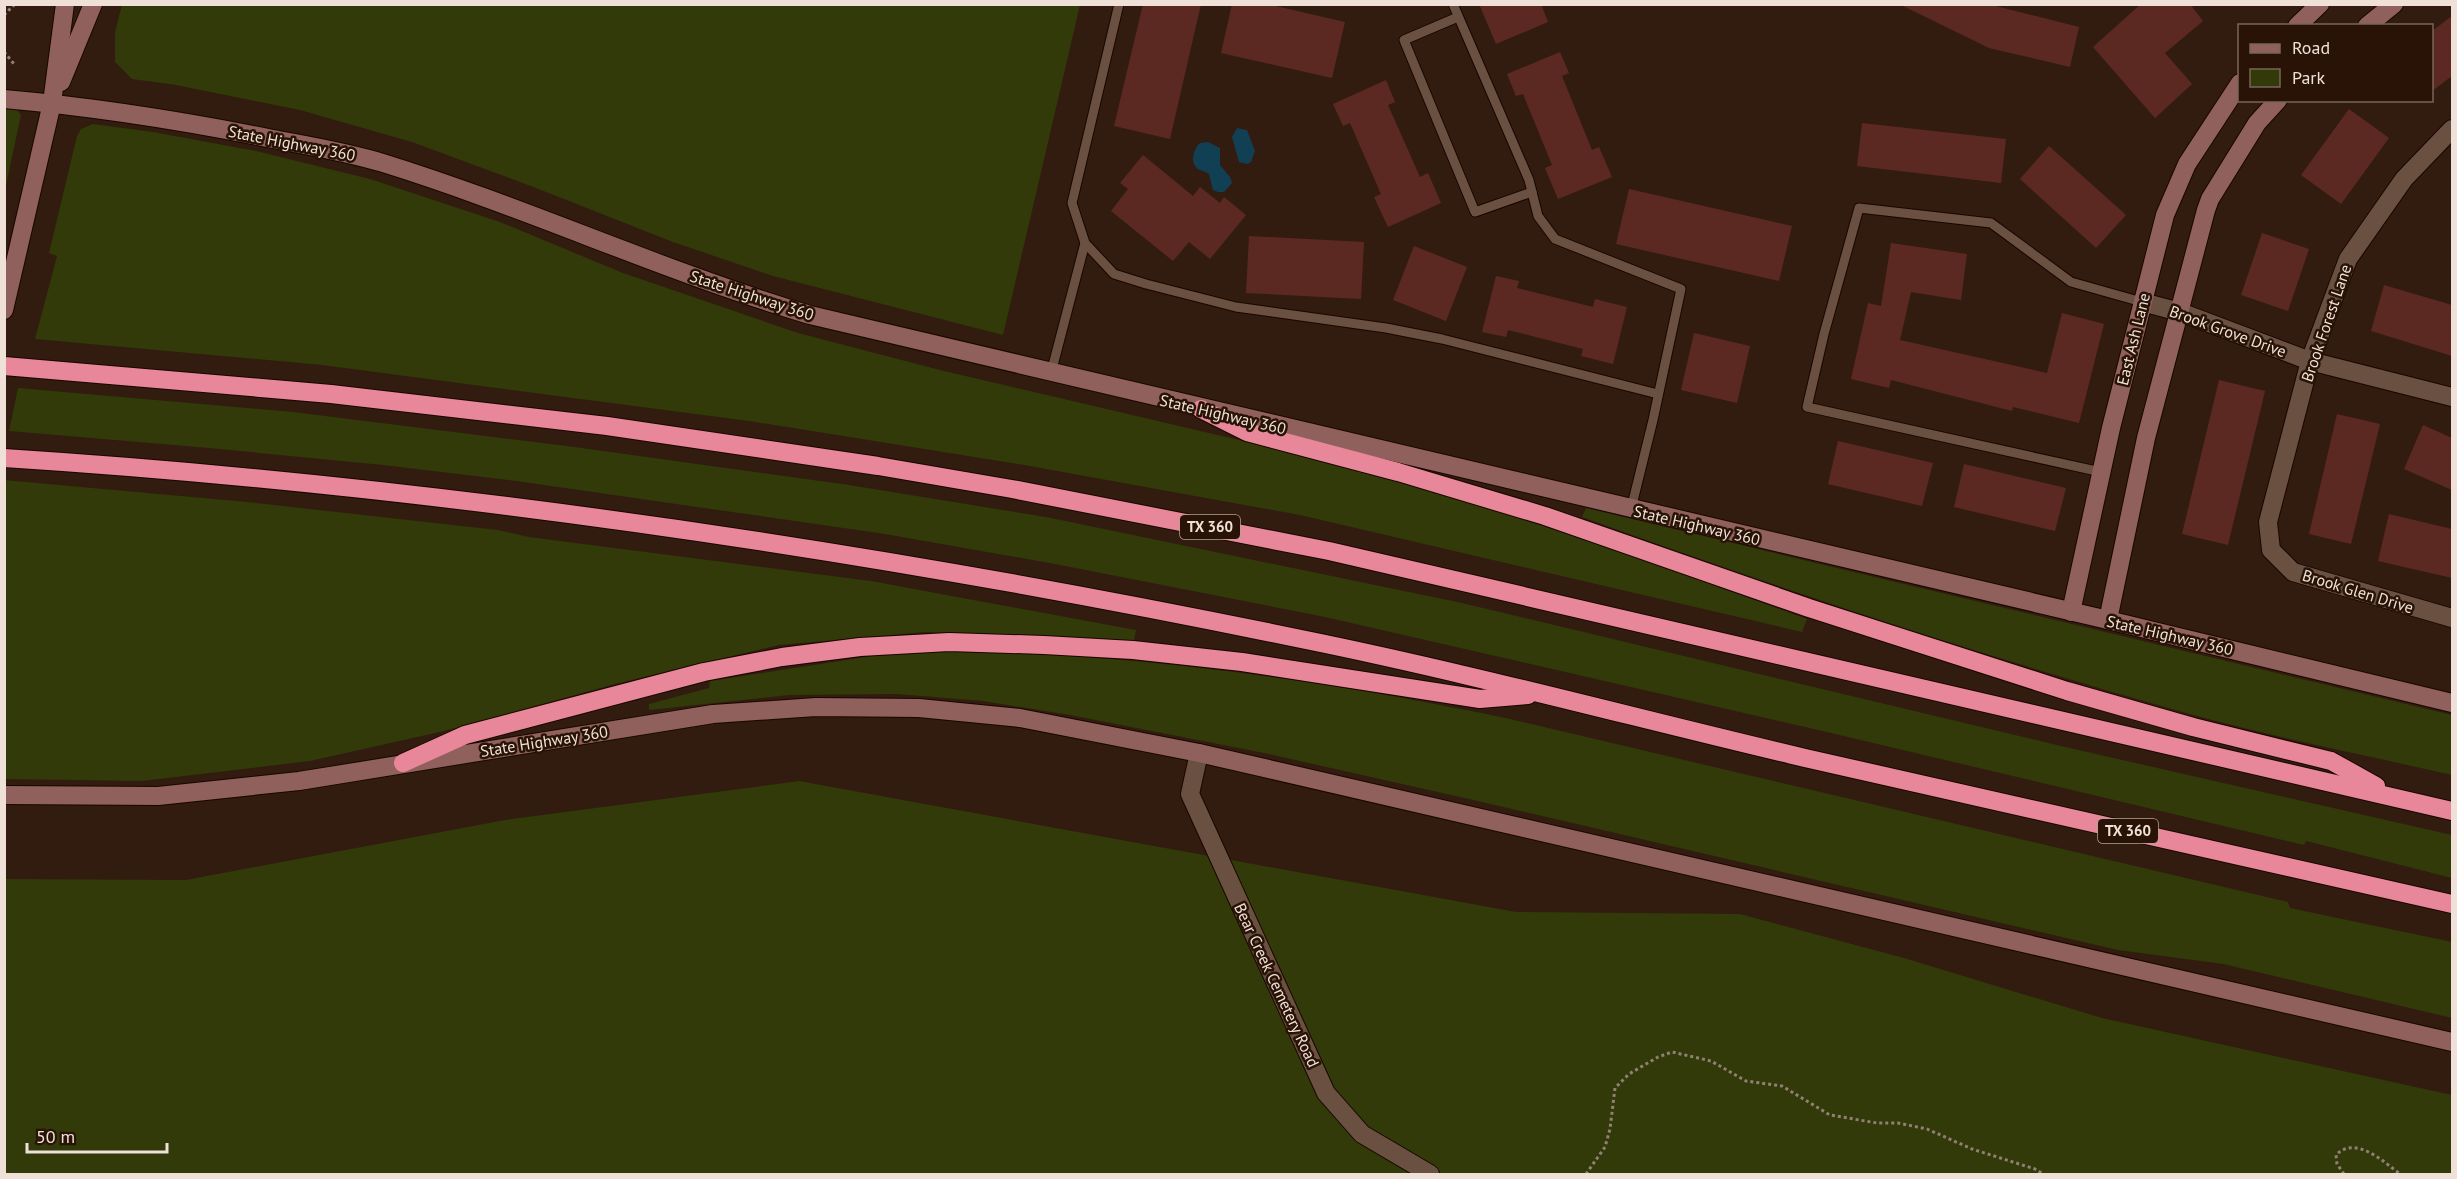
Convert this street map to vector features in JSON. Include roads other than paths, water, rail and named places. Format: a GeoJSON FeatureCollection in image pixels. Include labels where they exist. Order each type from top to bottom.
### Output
{"type":"FeatureCollection","features":[{"type":"Feature","properties":{"kind":"highway","name":"TX 360"},"geometry":{"type":"LineString","coordinates":[[4,366],[331,394],[561,420],[743,446],[1012,489],[1329,551],[2452,810]]}},
{"type":"Feature","properties":{"kind":"highway"},"geometry":{"type":"LineString","coordinates":[[1201,409],[1247,432],[1398,472],[1545,516],[1809,608],[2056,687],[2193,727],[2331,761],[2396,797]]}},
{"type":"Feature","properties":{"kind":"highway","name":"TX 360"},"geometry":{"type":"LineString","coordinates":[[4,458],[194,473],[342,488],[592,518],[737,538],[1143,608],[1311,641],[1545,694],[1815,760],[2452,904]]}},
{"type":"Feature","properties":{"kind":"highway"},"geometry":{"type":"LineString","coordinates":[[403,763],[465,735],[704,672],[782,657],[860,646],[949,642],[1133,650],[1242,662],[1480,699],[1545,694]]}},
{"type":"Feature","properties":{"kind":"main road"},"geometry":{"type":"LineString","coordinates":[[4,310],[52,103],[65,4]]}},
{"type":"Feature","properties":{"kind":"main road"},"geometry":{"type":"LineString","coordinates":[[52,103],[93,4]]}},
{"type":"Feature","properties":{"kind":"main road"},"geometry":{"type":"LineString","coordinates":[[2298,24],[2320,4]]}},
{"type":"Feature","properties":{"kind":"main road"},"geometry":{"type":"LineString","coordinates":[[2369,24],[2394,4]]}},
{"type":"Feature","properties":{"kind":"main road","name":"East Ash Lane"},"geometry":{"type":"LineString","coordinates":[[2071,612],[2101,472],[2165,215],[2187,164],[2238,86]]}},
{"type":"Feature","properties":{"kind":"main road","name":"State Highway 360"},"geometry":{"type":"LineString","coordinates":[[4,99],[52,103],[232,130],[357,156],[536,216],[747,297],[810,315],[2452,703]]}},
{"type":"Feature","properties":{"kind":"main road"},"geometry":{"type":"LineString","coordinates":[[2108,620],[2146,438],[2210,199],[2258,123],[2276,102]]}},
{"type":"Feature","properties":{"kind":"main road","name":"State Highway 360"},"geometry":{"type":"LineString","coordinates":[[4,795],[158,796],[299,781],[713,714],[816,707],[919,708],[1020,718],[1199,753],[2452,1042]]}},
{"type":"Feature","properties":{"kind":"street","name":"Brook Forest Lane"},"geometry":{"type":"LineString","coordinates":[[2271,550],[2268,522],[2310,360],[2348,259],[2404,179],[2452,129]]}},
{"type":"Feature","properties":{"kind":"street","name":"Brook Grove Drive"},"geometry":{"type":"LineString","coordinates":[[2142,302],[2180,312],[2310,360],[2452,396]]}},
{"type":"Feature","properties":{"kind":"street","name":"Brook Glen Drive"},"geometry":{"type":"LineString","coordinates":[[2271,550],[2293,572],[2452,618]]}},
{"type":"Feature","properties":{"kind":"street","name":"Bear Creek Cemetery Road"},"geometry":{"type":"LineString","coordinates":[[1199,753],[1190,794],[1326,1093],[1362,1134],[1430,1174]]}},
{"type":"Feature","properties":{"kind":"lane"},"geometry":{"type":"LineString","coordinates":[[1119,4],[1072,203],[1085,243],[1114,274],[1236,307],[1386,328],[1442,339],[1658,394]]}},
{"type":"Feature","properties":{"kind":"lane"},"geometry":{"type":"LineString","coordinates":[[1453,4],[1529,180],[1538,216],[1555,239],[1681,290],[1632,509]]}},
{"type":"Feature","properties":{"kind":"lane"},"geometry":{"type":"LineString","coordinates":[[1458,17],[1404,40],[1475,212],[1532,192]]}},
{"type":"Feature","properties":{"kind":"lane"},"geometry":{"type":"LineString","coordinates":[[2101,472],[1807,407],[1824,334],[1859,208],[1991,223],[2071,282],[2142,302]]}},
{"type":"Feature","properties":{"kind":"lane"},"geometry":{"type":"LineString","coordinates":[[1052,373],[1085,243]]}},
{"type":"Feature","properties":{"kind":"water"},"geometry":{"type":"Polygon","coordinates":[[[1237,128],[1247,130],[1255,151],[1251,162],[1247,164],[1239,162],[1232,137],[1237,128]]]}},
{"type":"Feature","properties":{"kind":"water"},"geometry":{"type":"Polygon","coordinates":[[[1208,142],[1220,148],[1220,165],[1232,183],[1224,192],[1213,190],[1209,174],[1198,169],[1194,163],[1194,152],[1200,143],[1208,142]]]}}]}
